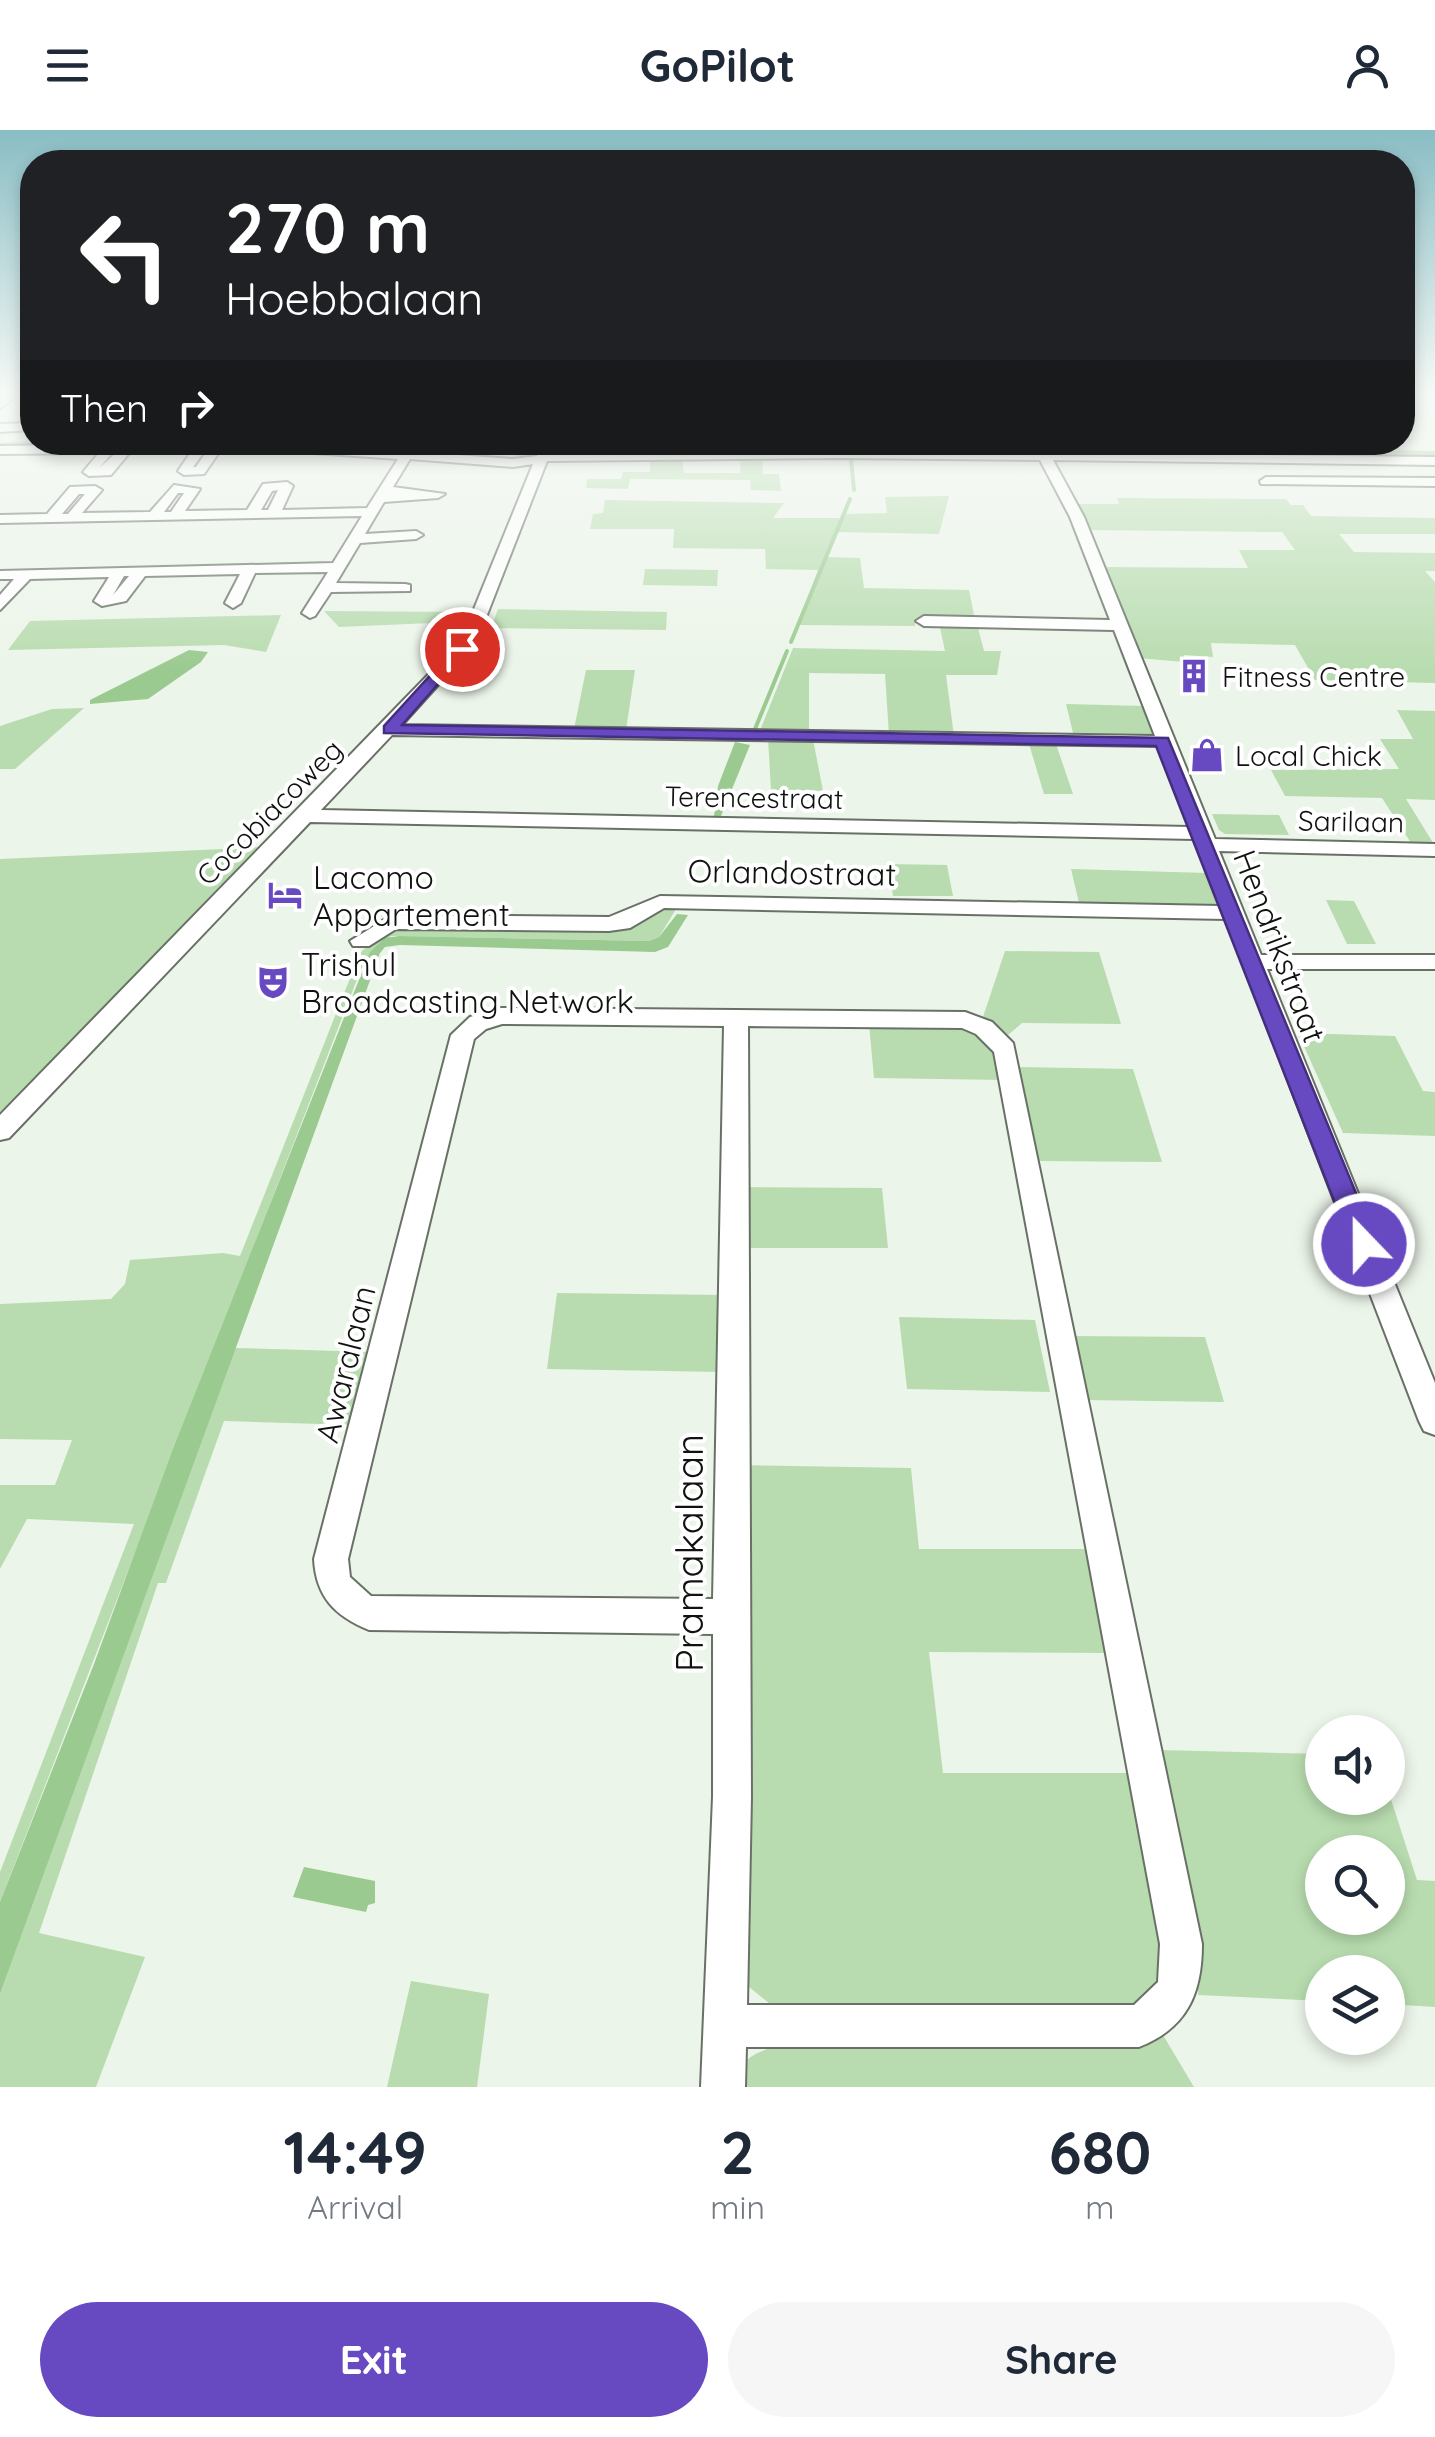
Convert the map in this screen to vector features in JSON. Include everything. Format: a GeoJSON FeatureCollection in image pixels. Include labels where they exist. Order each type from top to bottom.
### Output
{"type":"FeatureCollection","features":[{"type":"Feature","properties":{"kind":"street"},"geometry":{"type":"LineString","coordinates":[[154,516],[174,489]]}},
{"type":"Feature","properties":{"kind":"street"},"geometry":{"type":"LineString","coordinates":[[174,516],[192,489]]}},
{"type":"Feature","properties":{"kind":"street"},"geometry":{"type":"LineString","coordinates":[[252,514],[267,489]]}},
{"type":"Feature","properties":{"kind":"street"},"geometry":{"type":"LineString","coordinates":[[273,514],[285,489]]}},
{"type":"Feature","properties":{"kind":"street"},"geometry":{"type":"LineString","coordinates":[[310,613],[386,489]]}},
{"type":"Feature","properties":{"kind":"street","name":"Cocobiacoweg"},"geometry":{"type":"LineString","coordinates":[[0,1132],[123,998],[390,730],[468,643],[529,489]]}},
{"type":"Feature","properties":{"kind":"street","name":"Hendrikstraat"},"geometry":{"type":"LineString","coordinates":[[1062,489],[1435,1421]]}},
{"type":"Feature","properties":{"kind":"street"},"geometry":{"type":"LineString","coordinates":[[51,518],[76,490],[95,490],[72,518]]}},
{"type":"Feature","properties":{"kind":"street"},"geometry":{"type":"LineString","coordinates":[[0,518],[371,512]]}},
{"type":"Feature","properties":{"kind":"street"},"geometry":{"type":"LineString","coordinates":[[1,576],[338,567]]}},
{"type":"Feature","properties":{"kind":"street"},"geometry":{"type":"LineString","coordinates":[[233,604],[250,569]]}},
{"type":"Feature","properties":{"kind":"street"},"geometry":{"type":"LineString","coordinates":[[119,572],[102,600],[121,598],[140,572]]}},
{"type":"Feature","properties":{"kind":"street"},"geometry":{"type":"LineString","coordinates":[[0,604],[26,574]]}},
{"type":"Feature","properties":{"kind":"street"},"geometry":{"type":"LineString","coordinates":[[326,587],[405,588]]}},
{"type":"Feature","properties":{"kind":"street"},"geometry":{"type":"LineString","coordinates":[[924,621],[1119,625]]}},
{"type":"Feature","properties":{"kind":"street"},"geometry":{"type":"LineString","coordinates":[[390,730],[1162,741]]}},
{"type":"Feature","properties":{"kind":"street","name":"Terencestraat"},"geometry":{"type":"LineString","coordinates":[[306,816],[1203,839]]}},
{"type":"Feature","properties":{"kind":"street","name":"Sarilaan"},"geometry":{"type":"LineString","coordinates":[[1203,839],[1435,850]]}},
{"type":"Feature","properties":{"kind":"street","name":"Orlandostraat"},"geometry":{"type":"LineString","coordinates":[[362,941],[392,922],[622,923],[660,902],[1232,913]]}},
{"type":"Feature","properties":{"kind":"street"},"geometry":{"type":"LineString","coordinates":[[1251,962],[1435,962]]}},
{"type":"Feature","properties":{"kind":"street","name":"Awaralaan"},"geometry":{"type":"LineString","coordinates":[[730,1618],[369,1613],[343,1598],[331,1582],[331,1558],[463,1036],[478,1022],[501,1016],[736,1020]]}},
{"type":"Feature","properties":{"kind":"street"},"geometry":{"type":"LineString","coordinates":[[724,2026],[1138,2026],[1175,2000],[1182,1976],[1180,1944],[1004,1050],[984,1028],[965,1020],[736,1020]]}},
{"type":"Feature","properties":{"kind":"street","name":"Pramakalaan"},"geometry":{"type":"LineString","coordinates":[[724,2087],[732,1797],[736,1020]]}},
{"type":"Feature","properties":{"kind":"shaded area"},"geometry":{"type":"Polygon","coordinates":[[[949,496],[939,534],[835,532],[824,557],[860,558],[864,588],[969,590],[975,620],[915,618],[915,626],[798,625],[818,570],[766,569],[765,549],[673,548],[674,529],[590,529],[593,514],[603,513],[605,500],[784,503],[773,518],[840,518],[843,514],[887,513],[885,497],[949,496]]]}},
{"type":"Feature","properties":{"kind":"shaded area"},"geometry":{"type":"Polygon","coordinates":[[[1117,498],[1286,499],[1291,505],[1303,505],[1311,516],[1435,518],[1435,534],[1339,534],[1354,552],[1435,553],[1435,571],[1425,571],[1435,582],[1435,683],[1315,680],[1295,645],[1211,643],[1213,657],[1184,655],[1185,662],[1138,658],[1102,567],[1248,568],[1239,550],[1295,550],[1282,532],[1087,530],[1076,504],[1119,504],[1117,498]]]}},
{"type":"Feature","properties":{"kind":"shaded area"},"geometry":{"type":"Polygon","coordinates":[[[645,569],[718,570],[717,586],[643,585],[645,569]]]}},
{"type":"Feature","properties":{"kind":"shaded area"},"geometry":{"type":"Polygon","coordinates":[[[498,609],[667,612],[666,630],[491,628],[498,609]]]}},
{"type":"Feature","properties":{"kind":"shaded area"},"geometry":{"type":"Polygon","coordinates":[[[324,611],[468,612],[455,638],[428,638],[432,623],[339,627],[324,611]]]}},
{"type":"Feature","properties":{"kind":"shaded area"},"geometry":{"type":"Polygon","coordinates":[[[281,615],[266,652],[224,645],[8,650],[30,621],[281,615]]]}},
{"type":"Feature","properties":{"kind":"shaded area"},"geometry":{"type":"Polygon","coordinates":[[[939,623],[977,624],[984,651],[1001,651],[997,675],[946,675],[954,736],[889,735],[885,674],[809,673],[809,733],[759,733],[793,648],[945,651],[939,623]]]}},
{"type":"Feature","properties":{"kind":"shaded area"},"geometry":{"type":"Polygon","coordinates":[[[189,650],[208,652],[201,662],[148,699],[90,704],[90,700],[189,650]]]}},
{"type":"Feature","properties":{"kind":"shaded area"},"geometry":{"type":"Polygon","coordinates":[[[586,670],[635,670],[626,730],[574,729],[586,670]]]}},
{"type":"Feature","properties":{"kind":"shaded area"},"geometry":{"type":"Polygon","coordinates":[[[1066,704],[1145,706],[1156,736],[1074,737],[1066,704]]]}},
{"type":"Feature","properties":{"kind":"shaded area"},"geometry":{"type":"Polygon","coordinates":[[[84,708],[15,769],[0,769],[0,726],[52,709],[84,708]]]}},
{"type":"Feature","properties":{"kind":"shaded area"},"geometry":{"type":"Polygon","coordinates":[[[1397,710],[1435,711],[1435,800],[1406,799],[1435,846],[1413,846],[1382,798],[1285,796],[1271,770],[1399,769],[1380,739],[1413,739],[1397,710]]]}},
{"type":"Feature","properties":{"kind":"shaded area"},"geometry":{"type":"Polygon","coordinates":[[[768,738],[813,739],[823,791],[771,790],[768,738]]]}},
{"type":"Feature","properties":{"kind":"shaded area"},"geometry":{"type":"Polygon","coordinates":[[[735,742],[750,745],[721,816],[714,816],[718,786],[735,742]]]}},
{"type":"Feature","properties":{"kind":"shaded area"},"geometry":{"type":"Polygon","coordinates":[[[1029,744],[1056,744],[1073,794],[1044,794],[1029,744]]]}},
{"type":"Feature","properties":{"kind":"shaded area"},"geometry":{"type":"Polygon","coordinates":[[[1212,814],[1279,815],[1289,835],[1225,834],[1212,814]]]}},
{"type":"Feature","properties":{"kind":"shaded area"},"geometry":{"type":"Polygon","coordinates":[[[265,847],[105,1007],[0,1120],[0,859],[265,847]]]}},
{"type":"Feature","properties":{"kind":"shaded area"},"geometry":{"type":"Polygon","coordinates":[[[889,864],[947,865],[953,896],[893,896],[889,864]]]}},
{"type":"Feature","properties":{"kind":"shaded area"},"geometry":{"type":"Polygon","coordinates":[[[1071,869],[1208,873],[1220,904],[1080,907],[1071,869]]]}},
{"type":"Feature","properties":{"kind":"shaded area"},"geometry":{"type":"Polygon","coordinates":[[[1326,900],[1354,901],[1376,944],[1347,944],[1326,900]]]}},
{"type":"Feature","properties":{"kind":"shaded area"},"geometry":{"type":"Polygon","coordinates":[[[660,906],[678,906],[659,937],[649,941],[391,936],[361,969],[0,1902],[0,1872],[134,1524],[27,1519],[0,1569],[0,1485],[55,1485],[72,1440],[0,1439],[0,1304],[111,1299],[125,1284],[130,1260],[223,1253],[240,1256],[360,953],[387,927],[604,928],[660,906]]]}},
{"type":"Feature","properties":{"kind":"shaded area"},"geometry":{"type":"Polygon","coordinates":[[[677,914],[688,915],[668,947],[655,952],[400,945],[385,947],[380,953],[0,1994],[0,1902],[173,1449],[370,952],[385,938],[399,936],[649,941],[659,937],[677,914]]]}},
{"type":"Feature","properties":{"kind":"shaded area"},"geometry":{"type":"Polygon","coordinates":[[[1005,951],[1099,952],[1121,1024],[1022,1023],[1008,1035],[983,1017],[1005,951]]]}},
{"type":"Feature","properties":{"kind":"shaded area"},"geometry":{"type":"Polygon","coordinates":[[[957,1023],[989,1037],[1004,1080],[874,1078],[869,1024],[957,1023]]]}},
{"type":"Feature","properties":{"kind":"shaded area"},"geometry":{"type":"Polygon","coordinates":[[[1298,1033],[1395,1036],[1423,1091],[1435,1092],[1435,1136],[1343,1133],[1298,1033]]]}},
{"type":"Feature","properties":{"kind":"shaded area"},"geometry":{"type":"Polygon","coordinates":[[[1018,1067],[1133,1069],[1162,1162],[1038,1161],[1018,1067]]]}},
{"type":"Feature","properties":{"kind":"shaded area"},"geometry":{"type":"Polygon","coordinates":[[[743,1187],[882,1188],[888,1248],[744,1248],[743,1187]]]}},
{"type":"Feature","properties":{"kind":"shaded area"},"geometry":{"type":"Polygon","coordinates":[[[557,1293],[723,1295],[722,1372],[547,1369],[557,1293]]]}},
{"type":"Feature","properties":{"kind":"shaded area"},"geometry":{"type":"Polygon","coordinates":[[[899,1317],[1035,1320],[1050,1392],[907,1389],[899,1317]]]}},
{"type":"Feature","properties":{"kind":"shaded area"},"geometry":{"type":"Polygon","coordinates":[[[1072,1336],[1205,1337],[1224,1402],[1085,1400],[1072,1336]]]}},
{"type":"Feature","properties":{"kind":"shaded area"},"geometry":{"type":"Polygon","coordinates":[[[235,1348],[373,1352],[355,1425],[224,1421],[166,1583],[158,1583],[39,1933],[145,1957],[96,2087],[0,2087],[0,1994],[235,1348]]]}},
{"type":"Feature","properties":{"kind":"shaded area"},"geometry":{"type":"Polygon","coordinates":[[[740,1465],[911,1468],[919,1549],[1094,1549],[1114,1653],[929,1652],[943,1773],[1136,1773],[1166,1930],[1162,1982],[1126,2014],[776,2009],[748,1986],[741,1970],[740,1465]]]}},
{"type":"Feature","properties":{"kind":"shaded area"},"geometry":{"type":"Polygon","coordinates":[[[1158,1750],[1305,1754],[1305,1815],[1396,1815],[1402,1835],[1305,1835],[1305,1935],[1405,1935],[1405,1843],[1417,1880],[1435,1881],[1435,2007],[1405,2005],[1405,1955],[1305,1955],[1305,2000],[1198,1995],[1198,1967],[1158,1750]]]}},
{"type":"Feature","properties":{"kind":"shaded area"},"geometry":{"type":"Polygon","coordinates":[[[304,1867],[375,1881],[375,1903],[368,1905],[366,1912],[293,1897],[304,1867]]]}},
{"type":"Feature","properties":{"kind":"shaded area"},"geometry":{"type":"Polygon","coordinates":[[[411,1981],[489,1994],[477,2087],[387,2087],[411,1981]]]}},
{"type":"Feature","properties":{"kind":"shaded area"},"geometry":{"type":"Polygon","coordinates":[[[1163,2035],[1194,2087],[734,2087],[740,2069],[750,2057],[783,2045],[1127,2046],[1163,2035]]]}},
{"type":"Feature","properties":{"kind":"waterway"},"geometry":{"type":"LineString","coordinates":[[791,642],[850,499]]}},
{"type":"Feature","properties":{"kind":"waterway"},"geometry":{"type":"LineString","coordinates":[[755,729],[787,651]]}},
{"type":"Feature","properties":{"kind":"place","name":"Fitness Centre"},"geometry":{"type":"Point","coordinates":[1194,676]}},
{"type":"Feature","properties":{"kind":"place","name":"Local Chick"},"geometry":{"type":"Point","coordinates":[1207,755]}},
{"type":"Feature","properties":{"kind":"place","name":"Lacomo Appartement"},"geometry":{"type":"Point","coordinates":[285,895]}},
{"type":"Feature","properties":{"kind":"place","name":"Trishul Broadcasting Network"},"geometry":{"type":"Point","coordinates":[273,982]}},
{"type":"Feature","properties":{"kind":"route"},"geometry":{"type":"LineString","coordinates":[[462,649],[390,730],[1162,741],[1364,1244]]}}]}
